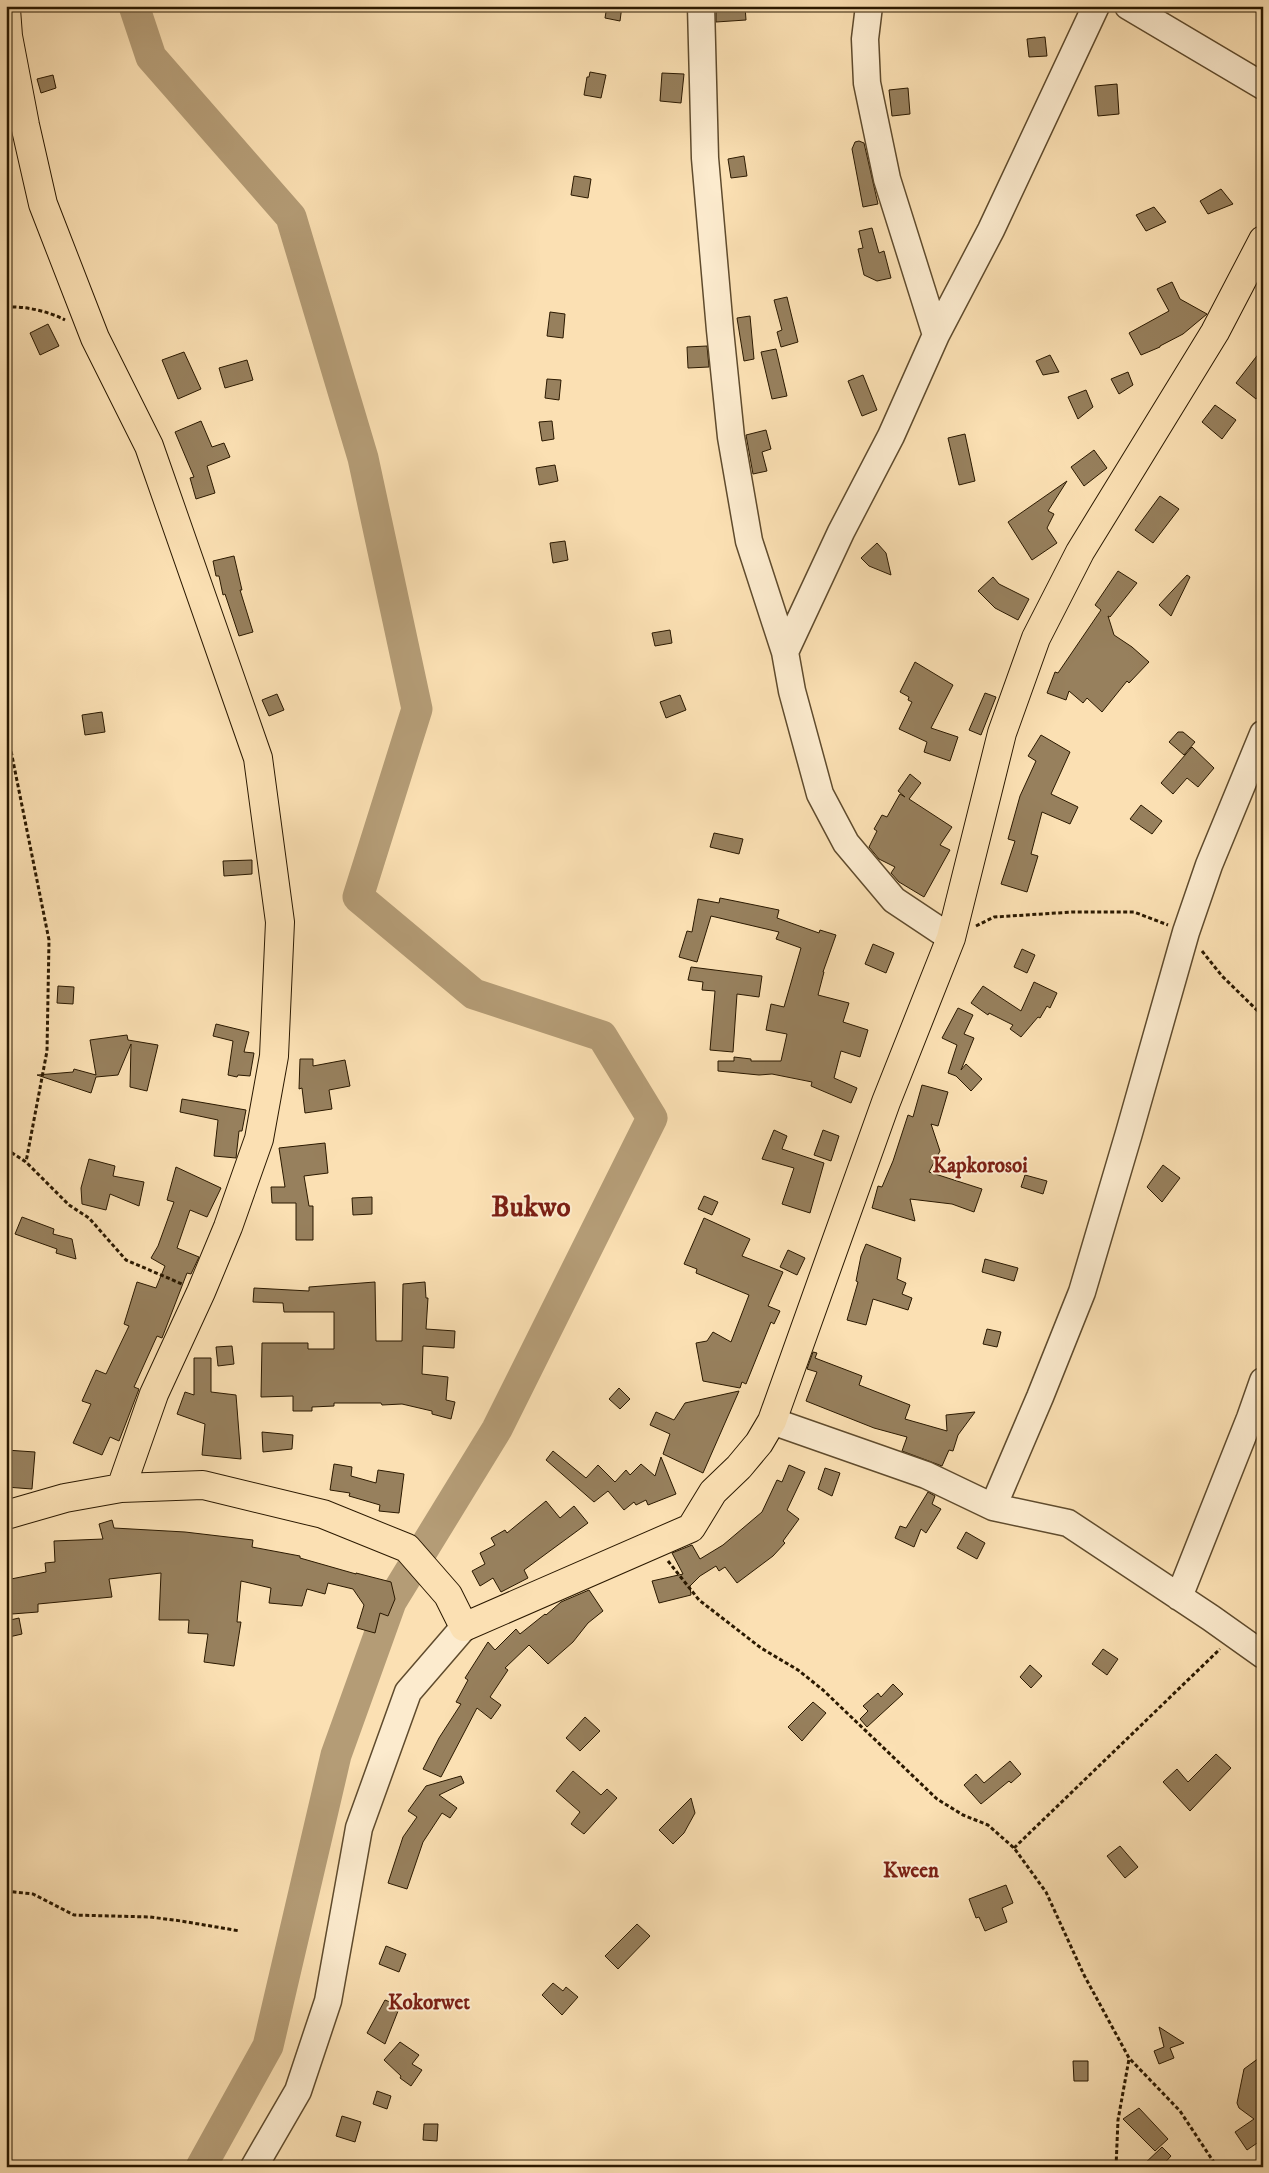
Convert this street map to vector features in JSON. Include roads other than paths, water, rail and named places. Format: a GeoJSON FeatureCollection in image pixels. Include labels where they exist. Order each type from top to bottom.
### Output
{"type":"FeatureCollection","features":[{"type":"Feature","properties":{"kind":"main road"},"geometry":{"type":"LineString","coordinates":[[6,9],[8,36],[21,108],[43,204],[95,338],[149,446],[258,758],[280,922],[274,1056],[259,1139],[228,1227],[201,1292],[154,1394],[121,1488]]}},
{"type":"Feature","properties":{"kind":"main road"},"geometry":{"type":"LineString","coordinates":[[6,1515],[65,1498],[121,1488],[203,1485],[324,1514],[407,1548],[448,1595],[464,1627],[691,1528],[712,1492],[740,1467],[759,1443],[772,1421],[886,1102],[951,938],[1002,733],[1036,638],[1080,552],[1215,332],[1263,240]]}},
{"type":"Feature","properties":{"kind":"street"},"geometry":{"type":"LineString","coordinates":[[701,6],[705,158],[731,437],[749,541],[784,652],[792,691],[820,794],[846,842],[894,900],[951,938]]}},
{"type":"Feature","properties":{"kind":"street"},"geometry":{"type":"LineString","coordinates":[[869,6],[865,40],[867,83],[887,179],[936,335]]}},
{"type":"Feature","properties":{"kind":"street"},"geometry":{"type":"LineString","coordinates":[[784,652],[841,532],[891,436],[936,335],[991,230],[1096,6]]}},
{"type":"Feature","properties":{"kind":"street"},"geometry":{"type":"LineString","coordinates":[[1128,6],[1263,86]]}},
{"type":"Feature","properties":{"kind":"street"},"geometry":{"type":"LineString","coordinates":[[993,1507],[1082,1292],[1186,932],[1209,866],[1263,734]]}},
{"type":"Feature","properties":{"kind":"street"},"geometry":{"type":"LineString","coordinates":[[1179,1597],[1263,1381]]}},
{"type":"Feature","properties":{"kind":"street"},"geometry":{"type":"LineString","coordinates":[[772,1421],[926,1475],[993,1507],[1068,1523],[1263,1654]]}},
{"type":"Feature","properties":{"kind":"street"},"geometry":{"type":"LineString","coordinates":[[254,2167],[298,2090],[328,2001],[359,1828],[408,1692],[464,1627]]}},
{"type":"Feature","properties":{"kind":"waterway"},"geometry":{"type":"LineString","coordinates":[[134,6],[151,57],[291,217],[363,458],[417,709],[358,897],[474,994],[602,1036],[652,1118],[497,1429],[391,1602],[336,1755],[268,2046],[201,2167]]}},
{"type":"Feature","properties":{"kind":"district","name":"Kapkorosoi"},"geometry":{"type":"Point","coordinates":[980,1166]}},
{"type":"Feature","properties":{"kind":"district","name":"Bukwo"},"geometry":{"type":"Point","coordinates":[531,1208]}},
{"type":"Feature","properties":{"kind":"district","name":"Kween"},"geometry":{"type":"Point","coordinates":[911,1871]}},
{"type":"Feature","properties":{"kind":"district","name":"Kokorwet"},"geometry":{"type":"Point","coordinates":[429,2003]}}]}
